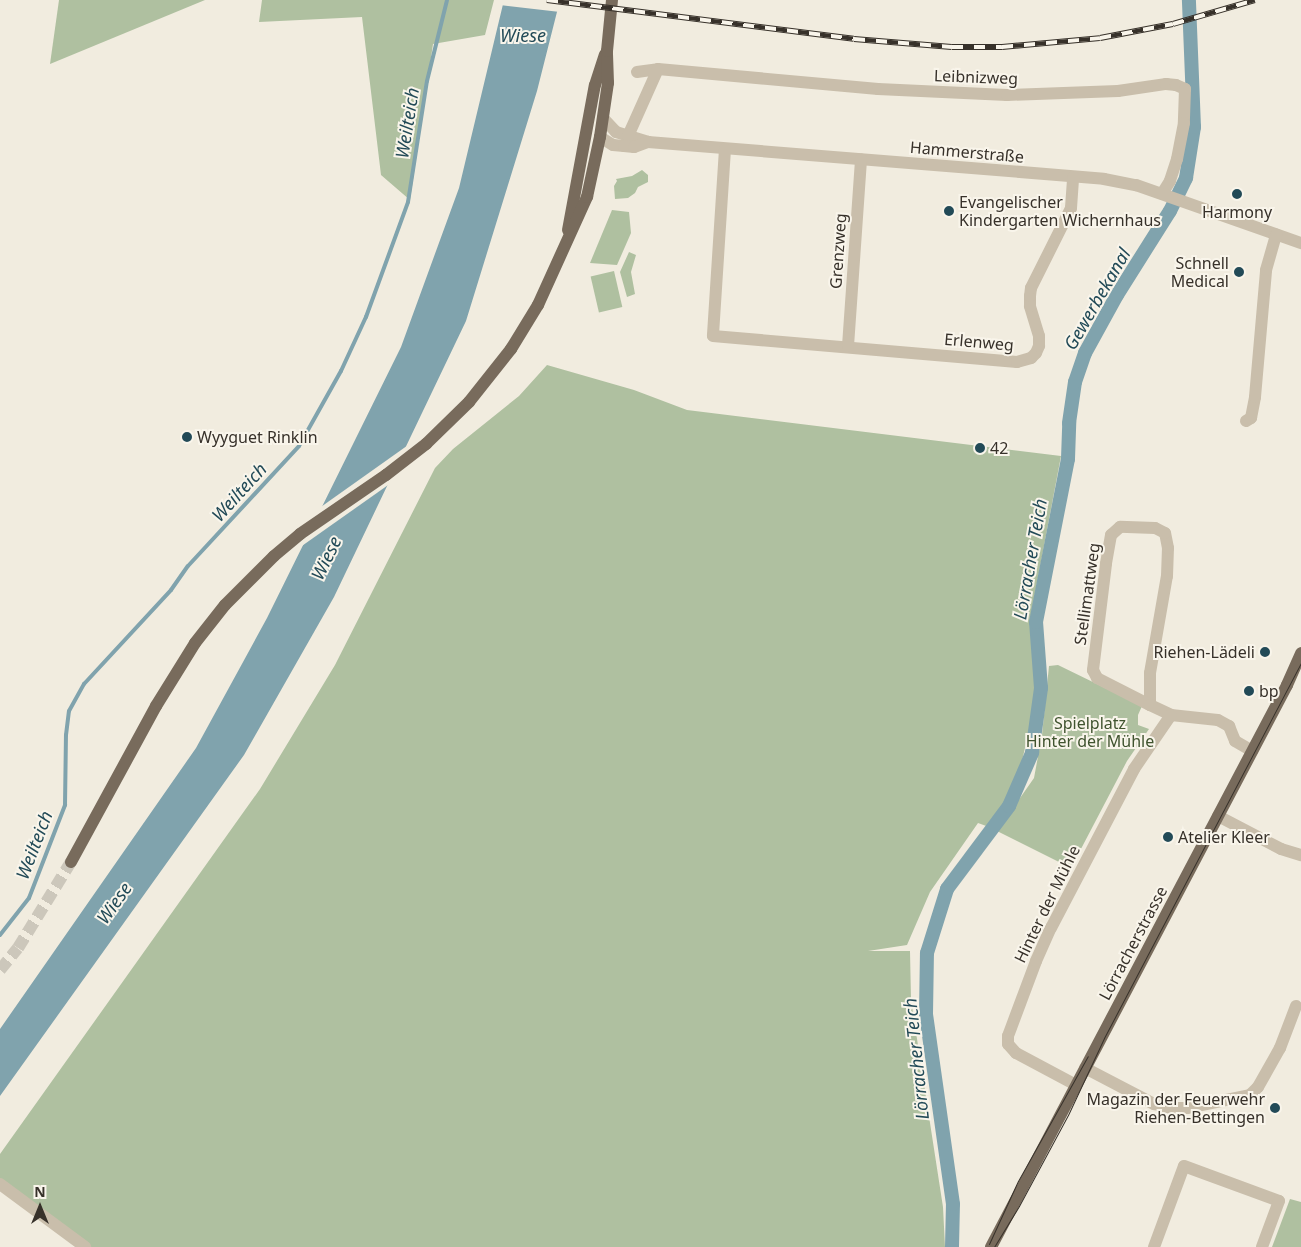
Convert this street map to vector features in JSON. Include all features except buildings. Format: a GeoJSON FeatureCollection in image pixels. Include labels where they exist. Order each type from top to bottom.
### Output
{"type":"FeatureCollection","features":[{"type":"Feature","properties":{"kind":"main road"},"geometry":{"type":"LineString","coordinates":[[71,862],[156,706],[183,661],[209,624],[246,582],[300,534],[386,475],[426,444],[469,402],[511,349],[538,305],[587,197],[600,137],[608,83],[606,51],[612,0]]}},
{"type":"Feature","properties":{"kind":"main road"},"geometry":{"type":"LineString","coordinates":[[566,243],[595,85],[606,51]]}},
{"type":"Feature","properties":{"kind":"main road"},"geometry":{"type":"LineString","coordinates":[[589,117],[594,132],[600,137]]}},
{"type":"Feature","properties":{"kind":"main road","name":"Lörracherstrasse"},"geometry":{"type":"LineString","coordinates":[[991,1247],[1287,685],[1301,652]]}},
{"type":"Feature","properties":{"kind":"street","name":"Leibnizweg"},"geometry":{"type":"LineString","coordinates":[[637,72],[658,69],[878,89],[1007,95],[1118,92],[1176,84],[1185,89],[1184,123],[1177,159],[1165,195]]}},
{"type":"Feature","properties":{"kind":"street"},"geometry":{"type":"LineString","coordinates":[[628,136],[658,69]]}},
{"type":"Feature","properties":{"kind":"street","name":"Hammerstraße"},"geometry":{"type":"LineString","coordinates":[[603,118],[616,132],[648,142],[1073,177],[1136,185],[1301,242]]}},
{"type":"Feature","properties":{"kind":"street","name":"Hammerstraße"},"geometry":{"type":"LineString","coordinates":[[600,137],[613,145],[634,147],[648,142]]}},
{"type":"Feature","properties":{"kind":"street"},"geometry":{"type":"LineString","coordinates":[[725,149],[713,335],[848,346]]}},
{"type":"Feature","properties":{"kind":"street","name":"Grenzweg"},"geometry":{"type":"LineString","coordinates":[[848,346],[861,159]]}},
{"type":"Feature","properties":{"kind":"street","name":"Erlenweg"},"geometry":{"type":"LineString","coordinates":[[848,346],[1017,362],[1031,358],[1036,353],[1039,336],[1030,306],[1032,288],[1072,208],[1073,177]]}},
{"type":"Feature","properties":{"kind":"street"},"geometry":{"type":"LineString","coordinates":[[1246,421],[1251,418],[1255,397],[1266,270],[1276,234]]}},
{"type":"Feature","properties":{"kind":"street","name":"Stellimattweg"},"geometry":{"type":"LineString","coordinates":[[1150,704],[1150,672],[1167,576],[1168,548],[1165,533],[1155,528],[1120,527],[1111,535],[1093,670],[1097,678],[1171,715],[1218,720],[1229,726],[1235,741],[1252,751]]}},
{"type":"Feature","properties":{"kind":"street","name":"Hinter der Mühle"},"geometry":{"type":"LineString","coordinates":[[1076,1085],[1016,1053],[1008,1044],[1008,1036],[1036,961],[1051,928],[1134,769],[1171,715]]}},
{"type":"Feature","properties":{"kind":"street"},"geometry":{"type":"LineString","coordinates":[[1218,816],[1281,849],[1301,855]]}},
{"type":"Feature","properties":{"kind":"street"},"geometry":{"type":"LineString","coordinates":[[1085,1068],[1154,1104],[1171,1108],[1187,1108],[1250,1095],[1258,1087],[1280,1048],[1296,1006]]}},
{"type":"Feature","properties":{"kind":"street"},"geometry":{"type":"LineString","coordinates":[[1154,1247],[1184,1166],[1279,1201],[1262,1247]]}},
{"type":"Feature","properties":{"kind":"street"},"geometry":{"type":"LineString","coordinates":[[0,1184],[85,1247]]}},
{"type":"Feature","properties":{"kind":"green space"},"geometry":{"type":"Polygon","coordinates":[[[59,0],[205,0],[50,64],[59,0]]]}},
{"type":"Feature","properties":{"kind":"green space"},"geometry":{"type":"Polygon","coordinates":[[[262,0],[494,0],[485,35],[433,44],[410,200],[381,175],[362,17],[259,22],[262,0]]]}},
{"type":"Feature","properties":{"kind":"green space"},"geometry":{"type":"Polygon","coordinates":[[[642,170],[648,175],[648,182],[638,187],[635,193],[628,198],[615,199],[614,186],[617,181],[616,179],[632,176],[642,170]]]}},
{"type":"Feature","properties":{"kind":"green space"},"geometry":{"type":"Polygon","coordinates":[[[612,210],[629,212],[631,233],[617,265],[590,263],[612,210]]]}},
{"type":"Feature","properties":{"kind":"green space"},"geometry":{"type":"Polygon","coordinates":[[[629,252],[636,255],[631,272],[635,294],[627,297],[620,272],[629,252]]]}},
{"type":"Feature","properties":{"kind":"green space"},"geometry":{"type":"Polygon","coordinates":[[[614,271],[622,307],[599,312],[591,276],[614,271]]]}},
{"type":"Feature","properties":{"kind":"green space"},"geometry":{"type":"Polygon","coordinates":[[[547,365],[634,390],[687,410],[1061,456],[1030,620],[1036,699],[1018,779],[989,827],[978,823],[930,892],[907,945],[868,951],[910,951],[911,1000],[943,1207],[945,1247],[85,1247],[0,1184],[0,1154],[260,789],[335,665],[435,468],[453,449],[519,396],[547,365]]]}},
{"type":"Feature","properties":{"kind":"green space","name":"Spielplatz Hinter der Mühle"},"geometry":{"type":"Polygon","coordinates":[[[1058,665],[1142,706],[1138,715],[1138,725],[1149,729],[1127,761],[1071,868],[997,831],[1034,778],[1042,735],[1049,666],[1058,665]]]}},
{"type":"Feature","properties":{"kind":"green space"},"geometry":{"type":"Polygon","coordinates":[[[1290,1199],[1301,1202],[1301,1247],[1272,1247],[1290,1199]]]}},
{"type":"Feature","properties":{"kind":"water","name":"Wiese"},"geometry":{"type":"Polygon","coordinates":[[[504,0],[560,0],[537,91],[466,321],[334,597],[244,755],[0,1096],[0,1029],[196,748],[267,618],[401,347],[459,188],[504,0]]]}},
{"type":"Feature","properties":{"kind":"pier"},"geometry":{"type":"Polygon","coordinates":[[[501,0],[562,0],[560,12],[500,5],[501,0]]]}},
{"type":"Feature","properties":{"kind":"pier"},"geometry":{"type":"Polygon","coordinates":[[[411,443],[391,483],[299,548],[318,509],[411,443]]]}},
{"type":"Feature","properties":{"kind":"waterway","name":"Weilteich"},"geometry":{"type":"LineString","coordinates":[[0,935],[29,898],[65,805],[66,735],[69,711],[84,684],[171,590],[188,566],[299,446],[341,371],[366,317],[408,202],[427,81],[447,0]]}},
{"type":"Feature","properties":{"kind":"waterway","name":"Lörracher Teich"},"geometry":{"type":"LineString","coordinates":[[952,1247],[953,1204],[926,1014],[927,953],[947,889],[1009,806],[1032,753],[1041,688],[1036,622],[1068,459],[1069,423],[1075,382],[1085,353],[1117,295],[1170,211],[1186,178],[1194,127],[1189,0]]}},
{"type":"Feature","properties":{"kind":"tunnel"},"geometry":{"type":"LineString","coordinates":[[0,970],[18,948],[71,862]]}},
{"type":"Feature","properties":{"kind":"tram line"},"geometry":{"type":"LineString","coordinates":[[994,1247],[1019,1206],[1068,1115],[1104,1038],[1301,663]]}},
{"type":"Feature","properties":{"kind":"tram line"},"geometry":{"type":"LineString","coordinates":[[989,1244],[1018,1181],[1088,1056]]}},
{"type":"Feature","properties":{"kind":"railway"},"geometry":{"type":"LineString","coordinates":[[547,0],[854,39],[952,47],[1002,47],[1100,38],[1173,24],[1255,0]]}},
{"type":"Feature","properties":{"kind":"place","name":"Harmony"},"geometry":{"type":"Point","coordinates":[1237,194]}},
{"type":"Feature","properties":{"kind":"place","name":"Evangelischer Kindergarten Wichernhaus"},"geometry":{"type":"Point","coordinates":[949,211]}},
{"type":"Feature","properties":{"kind":"place","name":"Schnell Medical"},"geometry":{"type":"Point","coordinates":[1239,272]}},
{"type":"Feature","properties":{"kind":"place","name":"Wyyguet Rinklin"},"geometry":{"type":"Point","coordinates":[187,437]}},
{"type":"Feature","properties":{"kind":"place","name":"42"},"geometry":{"type":"Point","coordinates":[980,448]}},
{"type":"Feature","properties":{"kind":"place","name":"Riehen-Lädeli"},"geometry":{"type":"Point","coordinates":[1265,652]}},
{"type":"Feature","properties":{"kind":"place","name":"bp"},"geometry":{"type":"Point","coordinates":[1249,691]}},
{"type":"Feature","properties":{"kind":"place","name":"Atelier Kleer"},"geometry":{"type":"Point","coordinates":[1168,837]}},
{"type":"Feature","properties":{"kind":"place","name":"Magazin der Feuerwehr Riehen-Bettingen"},"geometry":{"type":"Point","coordinates":[1275,1108]}},
{"type":"Feature","properties":{"kind":"water label","name":"Gewerbekanal"},"geometry":{"type":"Point","coordinates":[1097,299]}}]}
